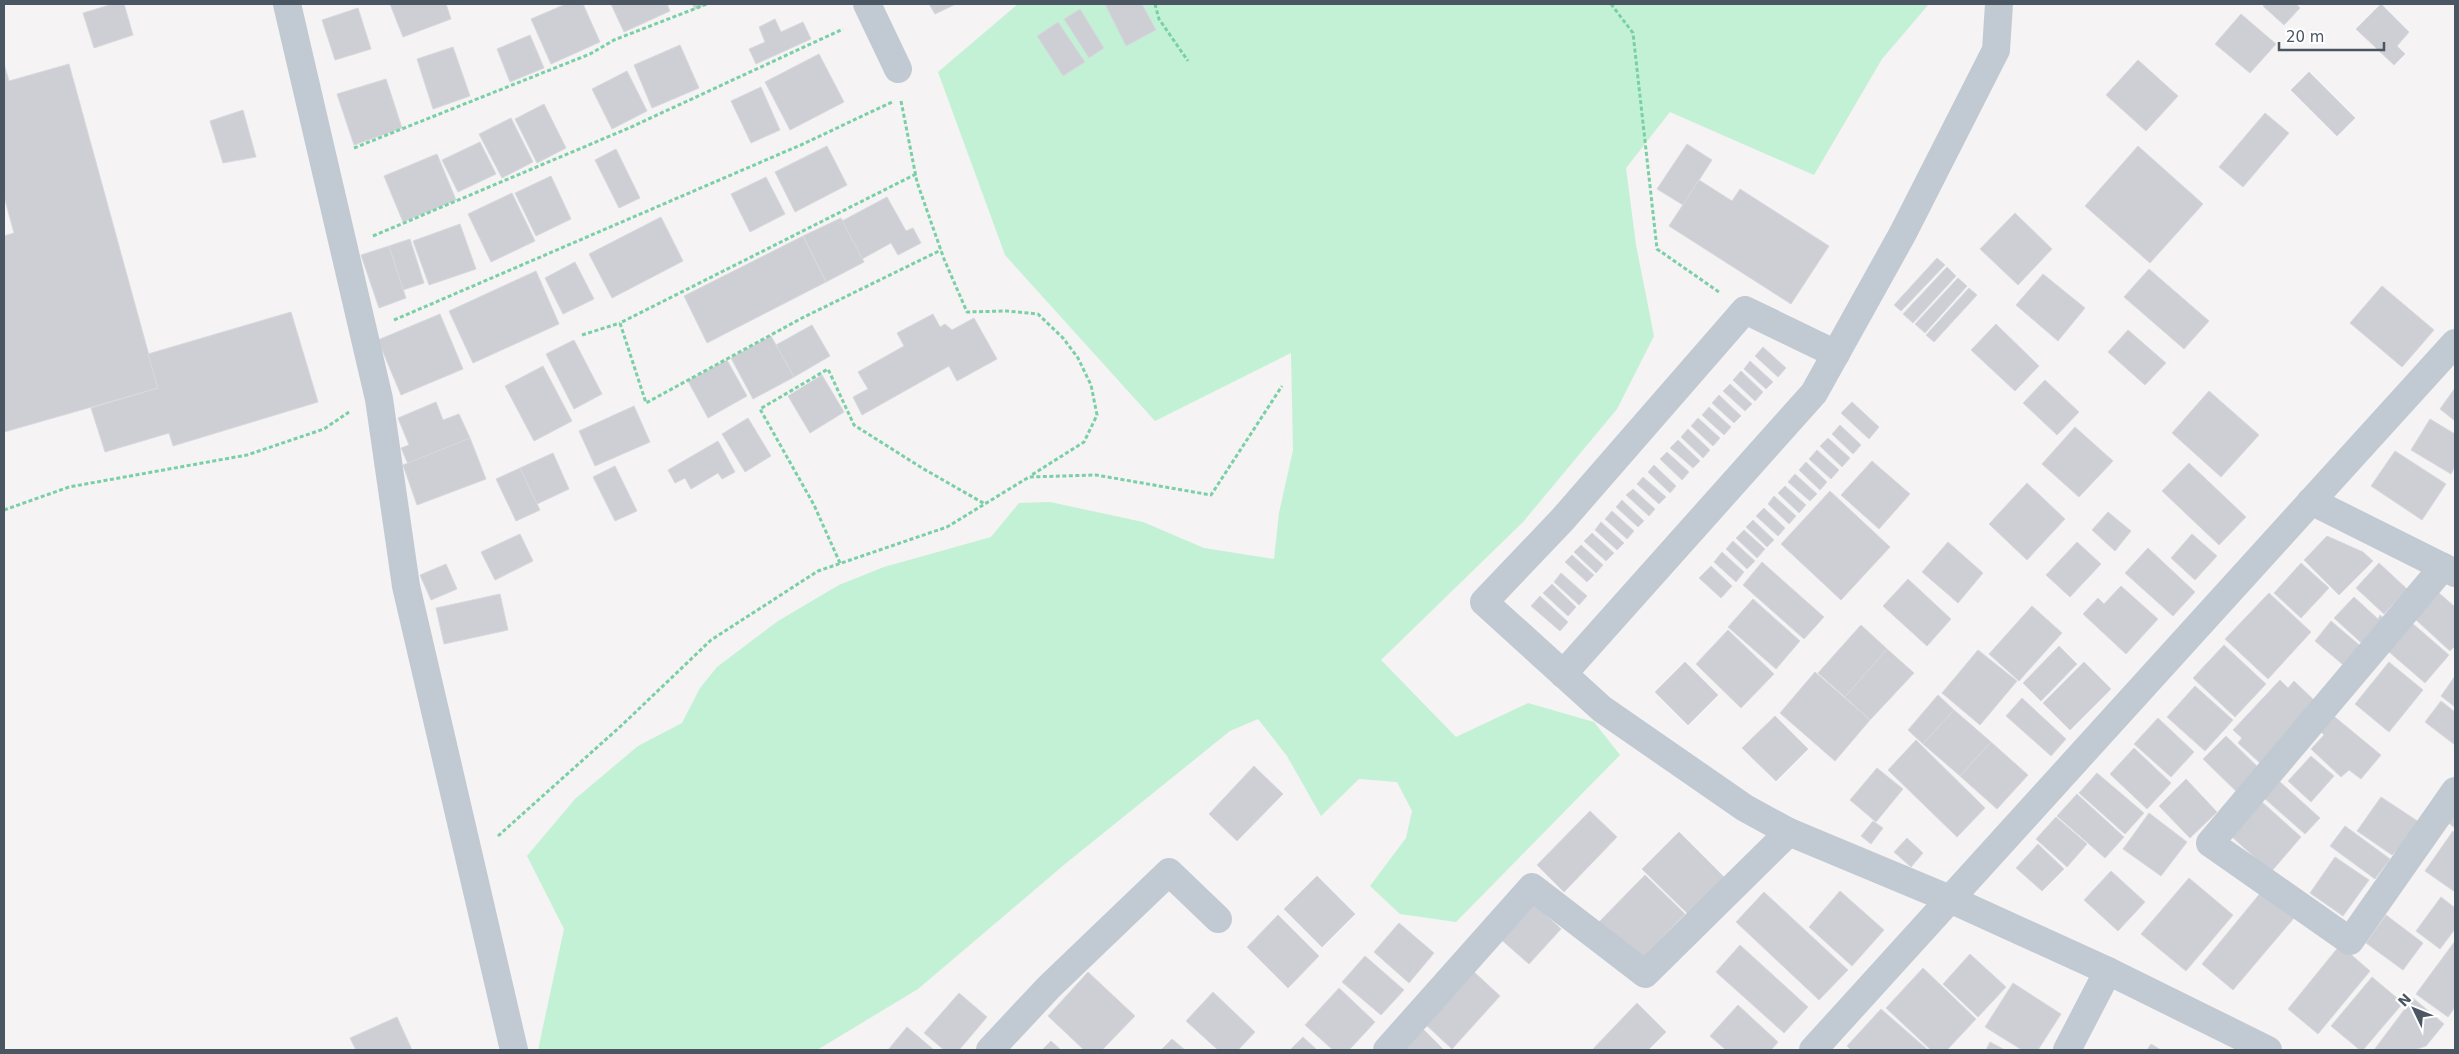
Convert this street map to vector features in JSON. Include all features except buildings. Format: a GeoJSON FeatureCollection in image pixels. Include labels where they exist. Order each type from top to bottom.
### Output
{"type":"FeatureCollection","features":[{"type":"Feature","properties":{"kind":"street"},"geometry":{"type":"LineString","coordinates":[[287,4],[325,160],[379,399],[406,586],[514,1050]]}},
{"type":"Feature","properties":{"kind":"street"},"geometry":{"type":"LineString","coordinates":[[1563,674],[1814,393],[1903,233],[1996,50],[1999,4]]}},
{"type":"Feature","properties":{"kind":"street"},"geometry":{"type":"LineString","coordinates":[[870,10],[898,69]]}},
{"type":"Feature","properties":{"kind":"street"},"geometry":{"type":"LineString","coordinates":[[1836,354],[1745,310],[1563,519],[1484,602],[1602,709],[1745,808],[1789,832],[1952,900],[2108,972],[2268,1050]]}},
{"type":"Feature","properties":{"kind":"street"},"geometry":{"type":"LineString","coordinates":[[1813,1050],[1952,900],[2310,501],[2455,343]]}},
{"type":"Feature","properties":{"kind":"street"},"geometry":{"type":"LineString","coordinates":[[2310,501],[2449,570],[2210,843],[2350,941],[2455,790]]}},
{"type":"Feature","properties":{"kind":"street"},"geometry":{"type":"LineString","coordinates":[[1387,1050],[1532,887],[1645,974],[1789,832]]}},
{"type":"Feature","properties":{"kind":"street"},"geometry":{"type":"LineString","coordinates":[[990,1050],[1049,987],[1168,872],[1218,919]]}},
{"type":"Feature","properties":{"kind":"street"},"geometry":{"type":"LineString","coordinates":[[2067,1050],[2108,972]]}},
{"type":"Feature","properties":{"kind":"path"},"geometry":{"type":"LineString","coordinates":[[325,160],[590,54],[614,40],[707,4]]}},
{"type":"Feature","properties":{"kind":"path"},"geometry":{"type":"LineString","coordinates":[[1155,4],[1159,19],[1188,61]]}},
{"type":"Feature","properties":{"kind":"path"},"geometry":{"type":"LineString","coordinates":[[1610,4],[1633,33],[1657,249],[1745,310]]}},
{"type":"Feature","properties":{"kind":"path"},"geometry":{"type":"LineString","coordinates":[[345,248],[628,128],[870,10]]}},
{"type":"Feature","properties":{"kind":"path"},"geometry":{"type":"LineString","coordinates":[[364,332],[804,144],[900,98],[916,174],[941,250],[967,312],[1007,311],[1038,314],[1063,338],[1078,358],[1091,385],[1097,415],[1084,442],[948,527],[818,571],[711,640],[622,725],[469,862]]}},
{"type":"Feature","properties":{"kind":"path"},"geometry":{"type":"LineString","coordinates":[[582,335],[620,323],[916,174]]}},
{"type":"Feature","properties":{"kind":"path"},"geometry":{"type":"LineString","coordinates":[[620,323],[646,403],[802,318],[941,250]]}},
{"type":"Feature","properties":{"kind":"path"},"geometry":{"type":"LineString","coordinates":[[840,563],[814,505],[760,409],[828,370],[854,425],[984,504]]}},
{"type":"Feature","properties":{"kind":"path"},"geometry":{"type":"LineString","coordinates":[[1029,476],[1096,475],[1211,496],[1282,386]]}},
{"type":"Feature","properties":{"kind":"path"},"geometry":{"type":"LineString","coordinates":[[4,510],[69,487],[247,455],[324,429],[343,415],[379,399]]}},
{"type":"Feature","properties":{"kind":"green space"},"geometry":{"type":"Polygon","coordinates":[[[1018,4],[1929,4],[1882,59],[1814,175],[1670,112],[1626,168],[1636,245],[1654,336],[1617,409],[1523,522],[1381,660],[1456,737],[1528,703],[1594,722],[1620,755],[1456,922],[1400,914],[1370,886],[1406,838],[1412,811],[1397,782],[1359,779],[1321,816],[1287,756],[1258,719],[1230,731],[1065,864],[918,989],[817,1050],[538,1050],[564,929],[527,856],[575,799],[638,746],[682,723],[700,688],[717,667],[778,621],[839,585],[884,567],[991,537],[1019,503],[1050,502],[1143,522],[1204,548],[1274,559],[1279,513],[1293,450],[1291,353],[1155,421],[1005,255],[938,72],[1018,4]]]}}]}
